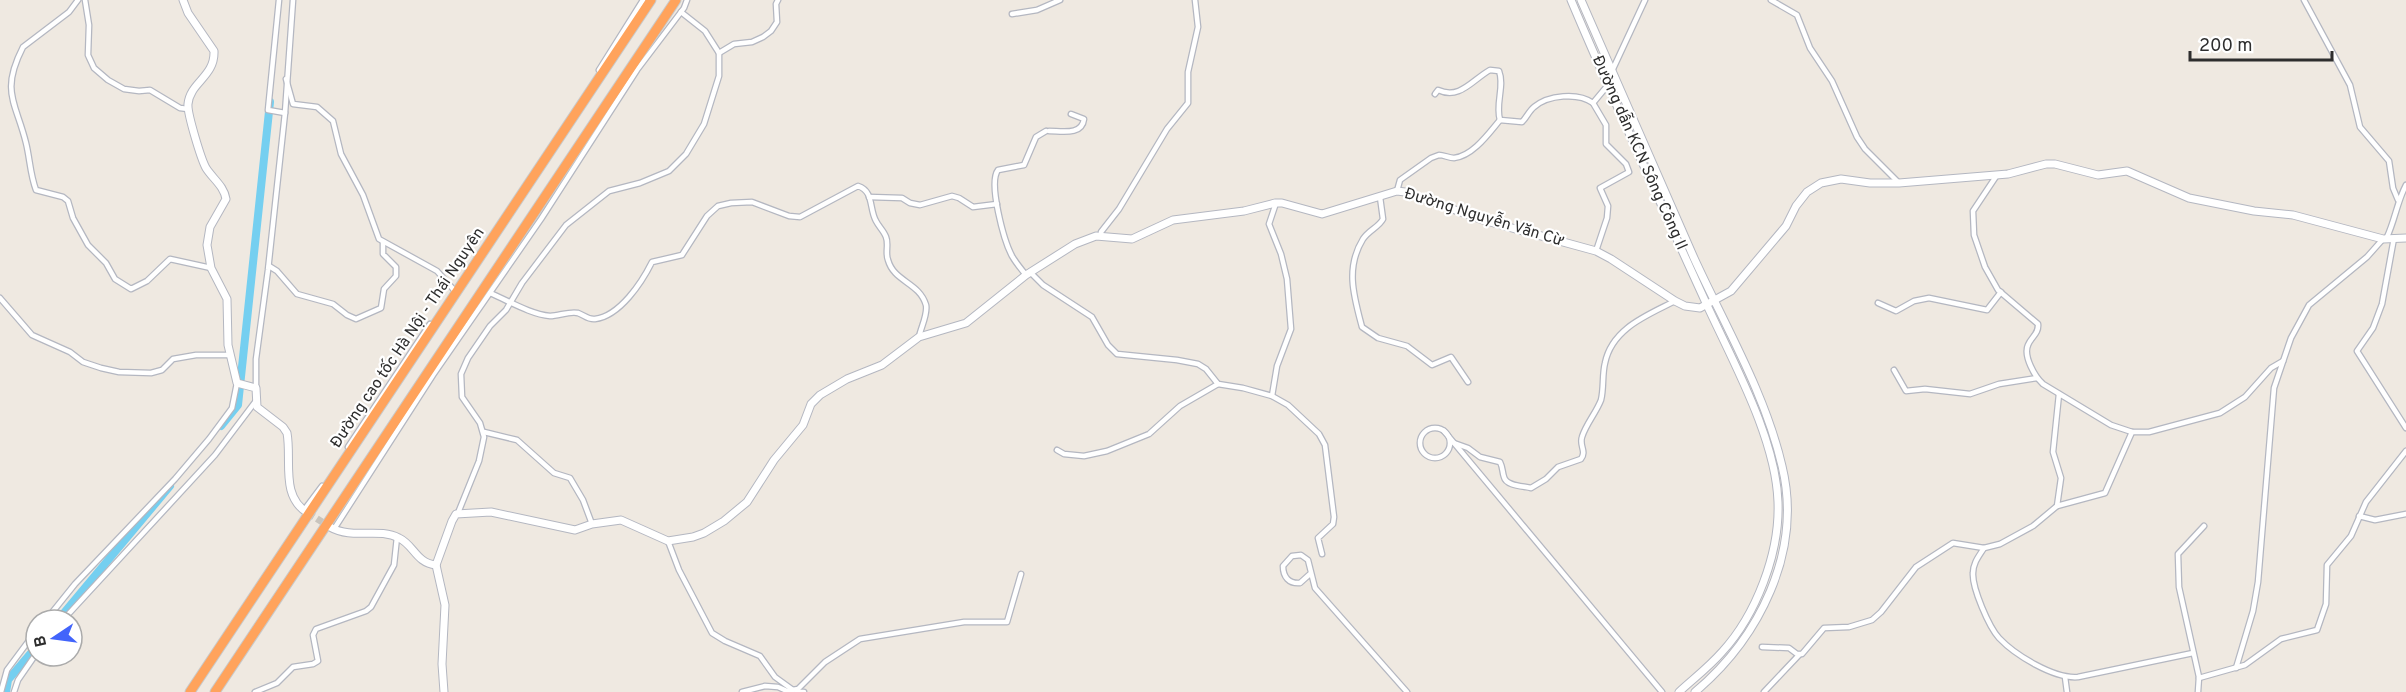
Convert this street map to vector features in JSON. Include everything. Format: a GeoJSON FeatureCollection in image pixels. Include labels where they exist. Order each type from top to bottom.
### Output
{"type":"FeatureCollection","features":[{"type":"Feature","properties":{"kind":"highway","name":"Đường cao tốc Hà Nội - Thái Nguyên"},"geometry":{"type":"LineString","coordinates":[[190,692],[651,0]]}},
{"type":"Feature","properties":{"kind":"highway"},"geometry":{"type":"LineString","coordinates":[[215,692],[676,0]]}},
{"type":"Feature","properties":{"kind":"street"},"geometry":{"type":"LineString","coordinates":[[78,0],[60,20],[23,47],[17,55],[6,82],[8,100],[26,142],[28,161],[36,190],[63,197],[68,201],[73,218],[88,245],[106,263],[115,279],[131,289],[147,281],[170,260],[211,268]]}},
{"type":"Feature","properties":{"kind":"street"},"geometry":{"type":"LineString","coordinates":[[85,0],[89,25],[88,55],[94,68],[108,80],[124,89],[150,90],[180,108],[188,110]]}},
{"type":"Feature","properties":{"kind":"street"},"geometry":{"type":"LineString","coordinates":[[56,608],[98,560],[175,479],[213,435],[235,402],[238,384],[230,355],[227,299],[211,268],[208,255],[208,234],[226,199],[221,186],[204,162],[188,110],[193,90],[211,69],[214,51],[188,13],[183,0]]}},
{"type":"Feature","properties":{"kind":"street"},"geometry":{"type":"LineString","coordinates":[[279,0],[268,106],[270,111],[284,113]]}},
{"type":"Feature","properties":{"kind":"street"},"geometry":{"type":"LineString","coordinates":[[293,0],[269,266],[253,387],[255,402],[262,412],[283,427],[287,433],[290,490],[293,498],[306,511],[389,382],[532,173],[643,0]]}},
{"type":"Feature","properties":{"kind":"street"},"geometry":{"type":"LineString","coordinates":[[436,565],[424,562],[404,541],[397,537],[348,534],[332,528],[433,375],[541,219],[637,70],[681,12],[687,0]]}},
{"type":"Feature","properties":{"kind":"street"},"geometry":{"type":"LineString","coordinates":[[719,53],[734,44],[752,42],[768,34],[777,22],[776,4],[778,0]]}},
{"type":"Feature","properties":{"kind":"street"},"geometry":{"type":"LineString","coordinates":[[1012,14],[1037,10],[1059,0]]}},
{"type":"Feature","properties":{"kind":"street"},"geometry":{"type":"LineString","coordinates":[[1101,236],[1101,232],[1119,209],[1167,129],[1188,103],[1188,72],[1198,27],[1196,0]]}},
{"type":"Feature","properties":{"kind":"street","name":"Đường dẫn KCN Sông Công II"},"geometry":{"type":"LineString","coordinates":[[1571,0],[1608,85],[1711,304]]}},
{"type":"Feature","properties":{"kind":"street","name":"Đường dẫn KCN Sông Công II"},"geometry":{"type":"LineString","coordinates":[[1581,0],[1711,304]]}},
{"type":"Feature","properties":{"kind":"street"},"geometry":{"type":"LineString","coordinates":[[1611,73],[1645,0]]}},
{"type":"Feature","properties":{"kind":"street"},"geometry":{"type":"LineString","coordinates":[[1771,0],[1797,15],[1810,48],[1832,81],[1857,137],[1865,149],[1899,183]]}},
{"type":"Feature","properties":{"kind":"street"},"geometry":{"type":"LineString","coordinates":[[2304,0],[2350,86],[2360,127],[2389,161],[2392,188],[2398,200]]}},
{"type":"Feature","properties":{"kind":"street"},"geometry":{"type":"LineString","coordinates":[[444,692],[442,664],[445,605],[436,565],[452,521],[458,513],[479,461],[484,432],[462,397],[461,374],[478,341],[512,302],[522,283],[558,234],[583,210],[609,191],[662,175],[686,154],[704,124],[719,76],[719,53],[705,31],[681,12]]}},
{"type":"Feature","properties":{"kind":"street"},"geometry":{"type":"LineString","coordinates":[[1580,22],[1589,18]]}},
{"type":"Feature","properties":{"kind":"street"},"geometry":{"type":"LineString","coordinates":[[1397,191],[1400,180],[1425,162],[1440,154],[1453,158],[1465,154],[1490,133],[1500,120],[1499,71],[1490,70],[1455,93],[1445,94],[1438,90],[1435,94]]}},
{"type":"Feature","properties":{"kind":"street"},"geometry":{"type":"LineString","coordinates":[[286,79],[293,104],[317,107],[333,121],[341,154],[363,195],[376,235],[383,242],[437,271],[454,290]]}},
{"type":"Feature","properties":{"kind":"street"},"geometry":{"type":"LineString","coordinates":[[1593,102],[1608,85]]}},
{"type":"Feature","properties":{"kind":"street"},"geometry":{"type":"LineString","coordinates":[[1500,120],[1522,122],[1537,105],[1560,96],[1593,102],[1606,125],[1606,142],[1626,164],[1629,172],[1600,188],[1608,206],[1608,218],[1596,251]]}},
{"type":"Feature","properties":{"kind":"street"},"geometry":{"type":"LineString","coordinates":[[1071,114],[1084,119],[1079,129],[1071,132],[1047,131],[1036,137],[1024,165],[1003,168],[996,173],[994,182],[997,204],[1009,249],[1014,259],[1043,285],[1092,317],[1108,345],[1117,354],[1198,364],[1206,369],[1218,384]]}},
{"type":"Feature","properties":{"kind":"street"},"geometry":{"type":"LineString","coordinates":[[1711,304],[1739,283],[1786,226],[1796,206],[1810,189],[1821,183],[1841,179],[1870,183],[1899,183],[1997,175],[2046,164],[2055,164],[2098,175],[2127,171],[2189,198],[2254,211],[2293,215],[2388,238],[2406,238]]}},
{"type":"Feature","properties":{"kind":"street"},"geometry":{"type":"LineString","coordinates":[[1997,175],[1975,207],[1972,218],[1974,235],[1981,257],[2001,292],[2038,324],[2039,330],[2027,349],[2037,378],[2043,384],[2105,422],[2132,432],[2149,432],[2220,413],[2246,397],[2271,368],[2283,361]]}},
{"type":"Feature","properties":{"kind":"street"},"geometry":{"type":"LineString","coordinates":[[2406,185],[2398,200],[2388,238],[2382,304],[2373,328],[2357,351],[2406,428]]}},
{"type":"Feature","properties":{"kind":"street"},"geometry":{"type":"LineString","coordinates":[[490,292],[548,315],[578,313],[591,320],[600,318],[626,300],[641,283],[652,262],[682,255],[707,216],[718,206],[731,202],[752,202],[789,216],[800,217],[853,187],[861,187],[870,197],[875,220],[887,238],[887,255],[891,267],[900,279],[915,286],[927,308],[919,337]]}},
{"type":"Feature","properties":{"kind":"street","name":"Đường Nguyễn Văn Cừ"},"geometry":{"type":"LineString","coordinates":[[668,541],[685,540],[704,533],[724,521],[753,495],[774,460],[803,425],[811,404],[816,398],[847,379],[882,365],[919,337],[966,323],[1028,273],[1075,244],[1093,236],[1132,239],[1173,220],[1244,211],[1276,203],[1288,204],[1322,214],[1397,191],[1483,220],[1596,251],[1675,300],[1697,309],[1711,304]]}},
{"type":"Feature","properties":{"kind":"street"},"geometry":{"type":"LineString","coordinates":[[870,197],[902,198],[920,205],[952,196],[973,207],[997,204]]}},
{"type":"Feature","properties":{"kind":"street"},"geometry":{"type":"LineString","coordinates":[[1380,197],[1383,219],[1364,238],[1355,258],[1351,283],[1362,327],[1378,338],[1407,346],[1432,365],[1451,357],[1468,382]]}},
{"type":"Feature","properties":{"kind":"street"},"geometry":{"type":"LineString","coordinates":[[1272,396],[1277,366],[1291,329],[1287,279],[1281,254],[1269,224],[1276,203]]}},
{"type":"Feature","properties":{"kind":"street"},"geometry":{"type":"LineString","coordinates":[[2236,668],[2253,611],[2258,582],[2273,392],[2291,338],[2305,310],[2388,238]]}},
{"type":"Feature","properties":{"kind":"street"},"geometry":{"type":"LineString","coordinates":[[269,266],[277,271],[297,294],[333,304],[356,319],[381,308],[384,289],[396,276],[396,267],[383,254],[383,242]]}},
{"type":"Feature","properties":{"kind":"street"},"geometry":{"type":"LineString","coordinates":[[1878,303],[1896,311],[1914,301],[1929,298],[1987,310],[2001,292]]}},
{"type":"Feature","properties":{"kind":"street"},"geometry":{"type":"LineString","coordinates":[[0,298],[32,335],[70,352],[83,362],[101,368],[119,372],[151,373],[162,370],[173,359],[196,355],[230,355]]}},
{"type":"Feature","properties":{"kind":"street"},"geometry":{"type":"LineString","coordinates":[[1454,444],[1468,448],[1480,457],[1500,462],[1504,478],[1508,483],[1531,488],[1546,479],[1558,467],[1581,459],[1584,452],[1582,437],[1602,396],[1608,352],[1634,321],[1675,300]]}},
{"type":"Feature","properties":{"kind":"street"},"geometry":{"type":"LineString","coordinates":[[1678,692],[1723,652],[1740,629],[1754,604],[1773,547],[1778,502],[1773,470],[1750,397],[1711,304]]}},
{"type":"Feature","properties":{"kind":"street"},"geometry":{"type":"LineString","coordinates":[[1695,692],[1730,658],[1748,636],[1763,609],[1781,554],[1786,501],[1783,468],[1757,392],[1711,304]]}},
{"type":"Feature","properties":{"kind":"street"},"geometry":{"type":"LineString","coordinates":[[1894,370],[1906,391],[1911,392],[1925,389],[1970,394],[1999,384],[2037,378]]}},
{"type":"Feature","properties":{"kind":"street"},"geometry":{"type":"LineString","coordinates":[[238,384],[253,387]]}},
{"type":"Feature","properties":{"kind":"street"},"geometry":{"type":"LineString","coordinates":[[1057,450],[1064,454],[1084,456],[1107,451],[1149,434],[1180,406],[1218,384],[1272,396],[1288,405],[1319,434],[1325,445],[1334,517],[1333,524],[1318,538],[1322,554]]}},
{"type":"Feature","properties":{"kind":"street"},"geometry":{"type":"LineString","coordinates":[[2057,506],[2061,478],[2053,452],[2059,394]]}},
{"type":"Feature","properties":{"kind":"street"},"geometry":{"type":"LineString","coordinates":[[74,608],[215,455],[255,402]]}},
{"type":"Feature","properties":{"kind":"street"},"geometry":{"type":"LineString","coordinates":[[1458,449],[1437,458],[1428,456],[1420,445],[1426,431],[1435,428],[1444,431],[1662,692]]}},
{"type":"Feature","properties":{"kind":"street"},"geometry":{"type":"LineString","coordinates":[[1444,431],[1450,445],[1446,453]]}},
{"type":"Feature","properties":{"kind":"street"},"geometry":{"type":"LineString","coordinates":[[484,432],[517,440],[554,473],[570,478],[592,524]]}},
{"type":"Feature","properties":{"kind":"street"},"geometry":{"type":"LineString","coordinates":[[1764,692],[1800,654],[1807,650],[1824,628],[1849,627],[1872,620],[1881,612],[1916,567],[1953,543],[1984,548],[2009,540],[2032,526],[2057,506],[2105,493],[2132,432]]}},
{"type":"Feature","properties":{"kind":"street"},"geometry":{"type":"LineString","coordinates":[[2199,678],[2248,664],[2277,640],[2317,630],[2326,604],[2327,565],[2351,536],[2366,502],[2406,451]]}},
{"type":"Feature","properties":{"kind":"street"},"geometry":{"type":"LineString","coordinates":[[458,513],[491,512],[574,530],[592,524],[621,520],[668,541],[679,570],[712,633],[760,656],[775,677],[795,691]]}},
{"type":"Feature","properties":{"kind":"street"},"geometry":{"type":"LineString","coordinates":[[2359,516],[2375,520],[2406,514]]}},
{"type":"Feature","properties":{"kind":"street"},"geometry":{"type":"LineString","coordinates":[[2198,692],[2199,678],[2179,587],[2178,554],[2204,526]]}},
{"type":"Feature","properties":{"kind":"street"},"geometry":{"type":"LineString","coordinates":[[255,692],[277,683],[293,667],[318,661],[313,635],[316,629],[366,611],[371,607],[394,565],[397,537]]}},
{"type":"Feature","properties":{"kind":"street"},"geometry":{"type":"LineString","coordinates":[[1773,547],[1781,554]]}},
{"type":"Feature","properties":{"kind":"street"},"geometry":{"type":"LineString","coordinates":[[1984,548],[1975,562],[1972,574],[1978,596],[1996,634],[2017,653],[2051,672],[2065,677],[2078,677],[2193,653]]}},
{"type":"Feature","properties":{"kind":"street"},"geometry":{"type":"LineString","coordinates":[[1315,588],[1291,582],[1284,576],[1283,566],[1288,558],[1296,555],[1305,557],[1310,564],[1310,574],[1315,588],[1407,692]]}},
{"type":"Feature","properties":{"kind":"street"},"geometry":{"type":"LineString","coordinates":[[795,691],[830,658],[860,639],[964,622],[1006,622],[1021,574]]}},
{"type":"Feature","properties":{"kind":"street"},"geometry":{"type":"LineString","coordinates":[[1300,583],[1310,574]]}},
{"type":"Feature","properties":{"kind":"street"},"geometry":{"type":"LineString","coordinates":[[1,692],[7,670],[24,647]]}},
{"type":"Feature","properties":{"kind":"street"},"geometry":{"type":"LineString","coordinates":[[1762,647],[1789,648],[1800,654]]}},
{"type":"Feature","properties":{"kind":"street"},"geometry":{"type":"LineString","coordinates":[[14,692],[18,680],[26,668]]}},
{"type":"Feature","properties":{"kind":"street"},"geometry":{"type":"LineString","coordinates":[[2065,677],[2067,692]]}},
{"type":"Feature","properties":{"kind":"street"},"geometry":{"type":"LineString","coordinates":[[742,692],[765,686],[804,692]]}},
{"type":"Feature","properties":{"kind":"waterway"},"geometry":{"type":"LineString","coordinates":[[221,426],[238,405],[270,102]]}},
{"type":"Feature","properties":{"kind":"waterway"},"geometry":{"type":"LineString","coordinates":[[68,608],[170,486]]}},
{"type":"Feature","properties":{"kind":"waterway"},"geometry":{"type":"LineString","coordinates":[[6,692],[8,680],[24,661]]}},
{"type":"Feature","properties":{"kind":"tunnel"},"geometry":{"type":"LineString","coordinates":[[308,513],[330,527]]}}]}
